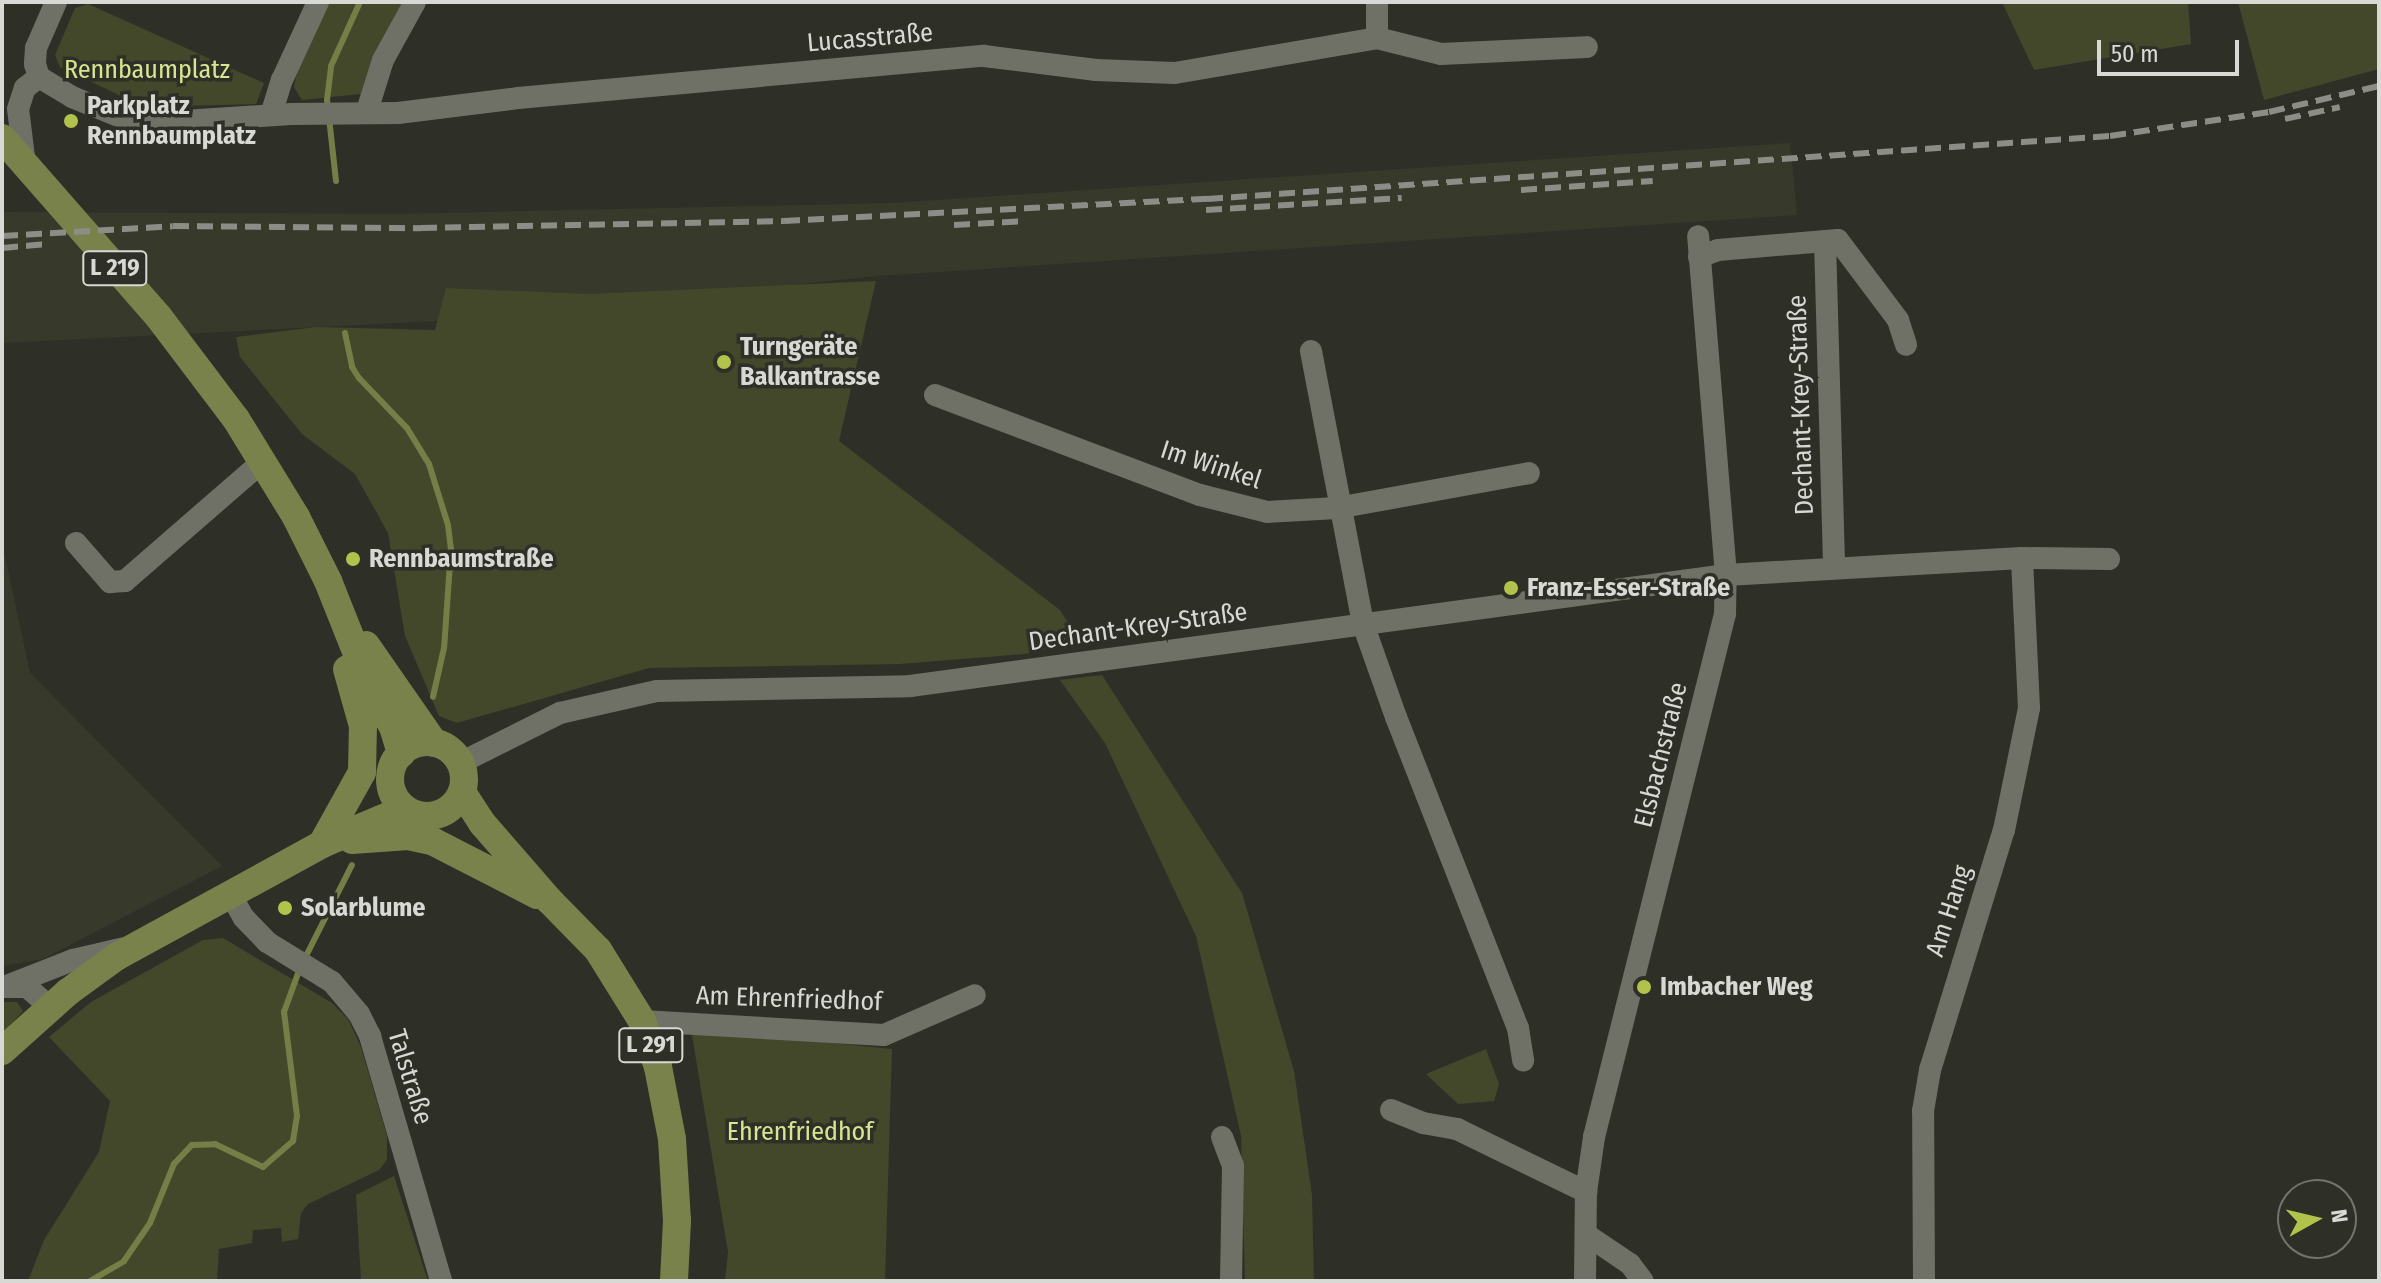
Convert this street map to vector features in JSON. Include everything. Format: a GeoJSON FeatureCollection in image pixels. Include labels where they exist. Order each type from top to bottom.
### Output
{"type":"FeatureCollection","features":[{"type":"Feature","properties":{"kind":"main road","name":"L 219"},"geometry":{"type":"LineString","coordinates":[[2,138],[176,338],[263,461],[296,517],[343,614],[371,689],[393,727],[401,754]]}},
{"type":"Feature","properties":{"kind":"main road","name":"L 219"},"geometry":{"type":"LineString","coordinates":[[343,614],[434,743]]}},
{"type":"Feature","properties":{"kind":"main road","name":"L 219"},"geometry":{"type":"LineString","coordinates":[[322,844],[356,787],[363,757],[363,726],[340,641],[343,614]]}},
{"type":"Feature","properties":{"kind":"main road"},"geometry":{"type":"LineString","coordinates":[[434,743],[449,750],[460,763],[464,779],[462,792],[456,803],[438,815],[419,815],[405,809],[396,798],[391,783],[394,765],[401,754],[412,746],[434,743]]}},
{"type":"Feature","properties":{"kind":"main road","name":"L 219"},"geometry":{"type":"LineString","coordinates":[[322,844],[384,794],[391,783]]}},
{"type":"Feature","properties":{"kind":"main road","name":"L 291"},"geometry":{"type":"LineString","coordinates":[[462,792],[469,806],[549,900],[598,950],[642,1021],[658,1067],[672,1139],[677,1221],[674,1281]]}},
{"type":"Feature","properties":{"kind":"main road","name":"L 219"},"geometry":{"type":"LineString","coordinates":[[2,1051],[50,1007],[116,957],[322,844],[405,809]]}},
{"type":"Feature","properties":{"kind":"main road","name":"L 291"},"geometry":{"type":"LineString","coordinates":[[438,815],[461,826],[549,900]]}},
{"type":"Feature","properties":{"kind":"main road"},"geometry":{"type":"LineString","coordinates":[[322,844],[384,836],[432,841],[549,900]]}},
{"type":"Feature","properties":{"kind":"street"},"geometry":{"type":"LineString","coordinates":[[56,2],[39,37],[35,64],[39,77],[72,97],[138,124],[360,112],[383,60],[415,2]]}},
{"type":"Feature","properties":{"kind":"street"},"geometry":{"type":"LineString","coordinates":[[281,114],[282,80],[318,2]]}},
{"type":"Feature","properties":{"kind":"street"},"geometry":{"type":"LineString","coordinates":[[1377,2],[1377,38]]}},
{"type":"Feature","properties":{"kind":"street","name":"Lucasstraße"},"geometry":{"type":"LineString","coordinates":[[360,112],[398,113],[518,98],[984,56],[1096,70],[1175,73],[1377,38],[1441,54],[1587,47]]}},
{"type":"Feature","properties":{"kind":"street"},"geometry":{"type":"LineString","coordinates":[[25,165],[18,109],[25,88],[39,77]]}},
{"type":"Feature","properties":{"kind":"street"},"geometry":{"type":"LineString","coordinates":[[1825,241],[1838,240],[1898,320],[1906,345]]}},
{"type":"Feature","properties":{"kind":"street","name":"Elsbachstraße"},"geometry":{"type":"LineString","coordinates":[[1585,1281],[1586,1192],[1594,1137],[1725,614],[1726,575],[1699,247],[1718,250],[1825,241]]}},
{"type":"Feature","properties":{"kind":"street","name":"Dechant-Krey-Straße"},"geometry":{"type":"LineString","coordinates":[[1825,241],[1834,567]]}},
{"type":"Feature","properties":{"kind":"street"},"geometry":{"type":"LineString","coordinates":[[1311,351],[1363,624],[1396,717],[1518,1028],[1523,1061]]}},
{"type":"Feature","properties":{"kind":"street","name":"Im Winkel"},"geometry":{"type":"LineString","coordinates":[[935,395],[1200,495],[1267,512],[1340,507],[1529,473]]}},
{"type":"Feature","properties":{"kind":"street"},"geometry":{"type":"LineString","coordinates":[[76,543],[110,582],[125,581],[263,461]]}},
{"type":"Feature","properties":{"kind":"street","name":"Dechant-Krey-Straße"},"geometry":{"type":"LineString","coordinates":[[460,763],[560,713],[657,691],[910,686],[1726,575],[2022,558],[2109,559]]}},
{"type":"Feature","properties":{"kind":"street","name":"Am Hang"},"geometry":{"type":"LineString","coordinates":[[1924,1281],[1923,1111],[1930,1070],[2004,830],[2029,708],[2022,558]]}},
{"type":"Feature","properties":{"kind":"street","name":"Talstraße"},"geometry":{"type":"LineString","coordinates":[[231,895],[244,918],[267,942],[346,997],[370,1036],[441,1281]]}},
{"type":"Feature","properties":{"kind":"street"},"geometry":{"type":"LineString","coordinates":[[3,987],[73,960],[140,944]]}},
{"type":"Feature","properties":{"kind":"street"},"geometry":{"type":"LineString","coordinates":[[3,987],[27,987],[50,1007]]}},
{"type":"Feature","properties":{"kind":"street","name":"Am Ehrenfriedhof"},"geometry":{"type":"LineString","coordinates":[[642,1021],[884,1035],[975,995]]}},
{"type":"Feature","properties":{"kind":"street"},"geometry":{"type":"LineString","coordinates":[[1391,1110],[1423,1123],[1457,1129],[1586,1192]]}},
{"type":"Feature","properties":{"kind":"street"},"geometry":{"type":"LineString","coordinates":[[1222,1137],[1233,1166],[1231,1281]]}},
{"type":"Feature","properties":{"kind":"street"},"geometry":{"type":"LineString","coordinates":[[1587,1235],[1630,1264],[1643,1281]]}},
{"type":"Feature","properties":{"kind":"shaded area"},"geometry":{"type":"Polygon","coordinates":[[[1790,143],[1797,215],[877,276],[477,319],[2,343],[2,212],[396,214],[892,203],[1790,143]]]}},
{"type":"Feature","properties":{"kind":"shaded area"},"geometry":{"type":"Polygon","coordinates":[[[2,542],[30,673],[222,866],[43,959],[2,966],[2,542]]]}},
{"type":"Feature","properties":{"kind":"green space"},"geometry":{"type":"Polygon","coordinates":[[[326,2],[403,2],[361,94],[302,100],[294,87],[298,66],[326,2]]]}},
{"type":"Feature","properties":{"kind":"green space"},"geometry":{"type":"Polygon","coordinates":[[[2002,2],[2188,2],[2191,44],[2034,70],[2002,2]]]}},
{"type":"Feature","properties":{"kind":"green space"},"geometry":{"type":"Polygon","coordinates":[[[2238,2],[2379,2],[2379,69],[2264,100],[2238,2]]]}},
{"type":"Feature","properties":{"kind":"green space","name":"Rennbaumplatz"},"geometry":{"type":"Polygon","coordinates":[[[88,4],[264,83],[256,104],[144,107],[60,67],[55,55],[75,8],[88,4]]]}},
{"type":"Feature","properties":{"kind":"green space"},"geometry":{"type":"Polygon","coordinates":[[[876,281],[839,441],[1060,610],[1080,642],[1025,654],[900,664],[649,668],[457,723],[439,716],[405,636],[388,533],[355,474],[302,434],[240,357],[236,337],[316,327],[435,330],[446,288],[589,294],[876,281]]]}},
{"type":"Feature","properties":{"kind":"green space"},"geometry":{"type":"Polygon","coordinates":[[[1102,675],[1242,893],[1294,1071],[1312,1195],[1314,1281],[1245,1281],[1241,1136],[1196,936],[1105,743],[1060,680],[1102,675]]]}},
{"type":"Feature","properties":{"kind":"green space"},"geometry":{"type":"Polygon","coordinates":[[[223,938],[332,1003],[348,1019],[361,1047],[387,1136],[387,1160],[379,1170],[308,1204],[301,1213],[298,1239],[282,1242],[281,1228],[253,1230],[252,1243],[219,1249],[217,1281],[28,1281],[44,1240],[99,1152],[110,1101],[49,1037],[91,1002],[203,940],[223,938]]]}},
{"type":"Feature","properties":{"kind":"green space"},"geometry":{"type":"Polygon","coordinates":[[[2,1002],[17,1002],[23,1011],[2,1034],[2,1002]]]}},
{"type":"Feature","properties":{"kind":"green space","name":"Ehrenfriedhof"},"geometry":{"type":"Polygon","coordinates":[[[691,1029],[892,1049],[885,1281],[725,1281],[728,1252],[691,1029]]]}},
{"type":"Feature","properties":{"kind":"green space"},"geometry":{"type":"Polygon","coordinates":[[[1486,1049],[1499,1084],[1494,1101],[1458,1104],[1426,1074],[1486,1049]]]}},
{"type":"Feature","properties":{"kind":"green space"},"geometry":{"type":"Polygon","coordinates":[[[394,1176],[428,1281],[361,1281],[356,1195],[394,1176]]]}},
{"type":"Feature","properties":{"kind":"waterway"},"geometry":{"type":"LineString","coordinates":[[336,181],[327,100],[331,66],[360,2]]}},
{"type":"Feature","properties":{"kind":"waterway"},"geometry":{"type":"LineString","coordinates":[[345,333],[352,367],[359,378],[407,428],[429,464],[448,525],[451,549],[444,648],[433,697]]}},
{"type":"Feature","properties":{"kind":"waterway"},"geometry":{"type":"LineString","coordinates":[[305,958],[352,865]]}},
{"type":"Feature","properties":{"kind":"waterway"},"geometry":{"type":"LineString","coordinates":[[90,1281],[124,1261],[150,1223],[174,1164],[192,1145],[215,1144],[263,1167],[293,1141],[297,1116],[284,1012],[300,968]]}},
{"type":"Feature","properties":{"kind":"railway"},"geometry":{"type":"LineString","coordinates":[[2,236],[173,226],[421,228],[784,221],[1207,199],[2110,136],[2269,112],[2379,86]]}},
{"type":"Feature","properties":{"kind":"railway"},"geometry":{"type":"LineString","coordinates":[[2285,119],[2340,107]]}},
{"type":"Feature","properties":{"kind":"railway"},"geometry":{"type":"LineString","coordinates":[[1521,190],[1653,181]]}},
{"type":"Feature","properties":{"kind":"railway"},"geometry":{"type":"LineString","coordinates":[[1206,210],[1402,198]]}},
{"type":"Feature","properties":{"kind":"railway"},"geometry":{"type":"LineString","coordinates":[[954,225],[1026,221]]}},
{"type":"Feature","properties":{"kind":"railway"},"geometry":{"type":"LineString","coordinates":[[2,248],[47,244]]}},
{"type":"Feature","properties":{"kind":"place","name":"Parkplatz Rennbaumplatz"},"geometry":{"type":"Point","coordinates":[71,121]}},
{"type":"Feature","properties":{"kind":"place","name":"Turngeräte Balkantrasse"},"geometry":{"type":"Point","coordinates":[724,362]}},
{"type":"Feature","properties":{"kind":"place","name":"Rennbaumstraße"},"geometry":{"type":"Point","coordinates":[353,559]}},
{"type":"Feature","properties":{"kind":"place","name":"Franz-Esser-Straße"},"geometry":{"type":"Point","coordinates":[1511,588]}},
{"type":"Feature","properties":{"kind":"place","name":"Solarblume"},"geometry":{"type":"Point","coordinates":[285,908]}},
{"type":"Feature","properties":{"kind":"place","name":"Imbacher Weg"},"geometry":{"type":"Point","coordinates":[1644,987]}}]}
